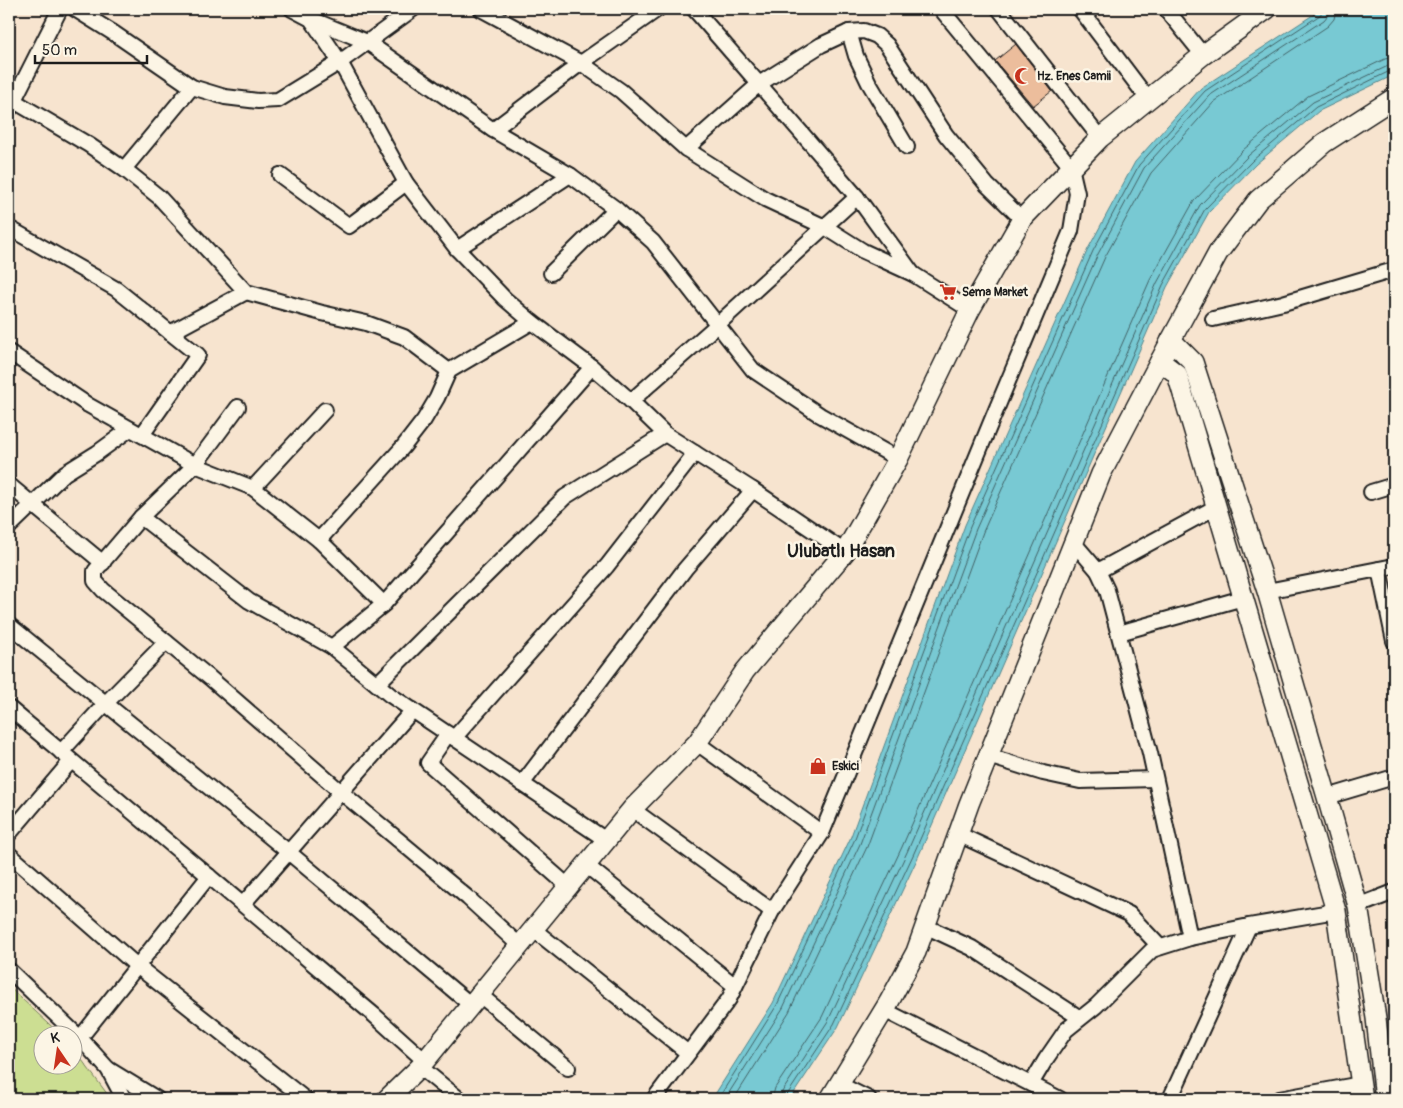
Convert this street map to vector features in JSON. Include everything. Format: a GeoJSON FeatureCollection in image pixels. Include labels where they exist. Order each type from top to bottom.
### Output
{"type":"FeatureCollection","features":[{"type":"Feature","properties":{"kind":"main road"},"geometry":{"type":"LineString","coordinates":[[387,1099],[423,1064],[632,809],[697,743],[745,672],[845,552],[898,459],[970,310],[1022,219],[1100,138],[1258,11]]}},
{"type":"Feature","properties":{"kind":"main road"},"geometry":{"type":"LineString","coordinates":[[835,1092],[916,952],[988,756],[1101,474],[1218,253],[1258,200],[1324,142],[1394,98]]}},
{"type":"Feature","properties":{"kind":"main road"},"geometry":{"type":"LineString","coordinates":[[1171,340],[1193,362],[1267,591],[1327,797],[1358,906],[1387,1086]]}},
{"type":"Feature","properties":{"kind":"main road"},"geometry":{"type":"LineString","coordinates":[[1160,362],[1177,374],[1336,912],[1362,1092]]}},
{"type":"Feature","properties":{"kind":"street"},"geometry":{"type":"LineString","coordinates":[[60,9],[10,103],[89,145],[124,169],[159,197],[246,292],[366,323],[404,337],[449,372]]}},
{"type":"Feature","properties":{"kind":"street"},"geometry":{"type":"LineString","coordinates":[[75,9],[192,87],[225,97],[258,101],[278,100],[340,62],[413,9]]}},
{"type":"Feature","properties":{"kind":"street"},"geometry":{"type":"LineString","coordinates":[[292,9],[311,19],[367,42],[493,130],[570,175],[616,209],[653,242],[753,370],[820,415],[898,459]]}},
{"type":"Feature","properties":{"kind":"street"},"geometry":{"type":"LineString","coordinates":[[481,9],[580,63],[621,91],[686,149],[765,199],[825,227],[864,251],[913,274],[970,310]]}},
{"type":"Feature","properties":{"kind":"street"},"geometry":{"type":"LineString","coordinates":[[493,130],[580,63],[658,9]]}},
{"type":"Feature","properties":{"kind":"street"},"geometry":{"type":"LineString","coordinates":[[694,9],[857,198],[913,274]]}},
{"type":"Feature","properties":{"kind":"street"},"geometry":{"type":"LineString","coordinates":[[654,1099],[729,998],[772,911],[822,833],[1070,231],[1077,194],[1071,167],[942,9]]}},
{"type":"Feature","properties":{"kind":"street"},"geometry":{"type":"LineString","coordinates":[[999,9],[1100,138]]}},
{"type":"Feature","properties":{"kind":"street"},"geometry":{"type":"LineString","coordinates":[[1080,9],[1148,99]]}},
{"type":"Feature","properties":{"kind":"street"},"geometry":{"type":"LineString","coordinates":[[1166,9],[1203,55]]}},
{"type":"Feature","properties":{"kind":"street"},"geometry":{"type":"LineString","coordinates":[[311,19],[340,62],[406,183],[457,249],[505,300],[592,367],[665,434],[845,552]]}},
{"type":"Feature","properties":{"kind":"street"},"geometry":{"type":"LineString","coordinates":[[686,149],[759,84],[821,46],[849,32],[864,31],[876,36],[887,45],[946,135],[987,185],[1022,219]]}},
{"type":"Feature","properties":{"kind":"street"},"geometry":{"type":"LineString","coordinates":[[849,32],[856,56],[869,83],[907,147]]}},
{"type":"Feature","properties":{"kind":"street"},"geometry":{"type":"LineString","coordinates":[[124,169],[192,87]]}},
{"type":"Feature","properties":{"kind":"street"},"geometry":{"type":"LineString","coordinates":[[280,175],[349,226],[406,183]]}},
{"type":"Feature","properties":{"kind":"street"},"geometry":{"type":"LineString","coordinates":[[457,249],[570,175]]}},
{"type":"Feature","properties":{"kind":"street"},"geometry":{"type":"LineString","coordinates":[[630,401],[717,326],[857,198]]}},
{"type":"Feature","properties":{"kind":"street"},"geometry":{"type":"LineString","coordinates":[[551,272],[616,209]]}},
{"type":"Feature","properties":{"kind":"street"},"geometry":{"type":"LineString","coordinates":[[9,228],[116,289],[198,355],[136,432],[65,473],[9,527]]}},
{"type":"Feature","properties":{"kind":"street"},"geometry":{"type":"LineString","coordinates":[[1213,319],[1283,303],[1394,270]]}},
{"type":"Feature","properties":{"kind":"street"},"geometry":{"type":"LineString","coordinates":[[170,333],[246,292]]}},
{"type":"Feature","properties":{"kind":"street"},"geometry":{"type":"LineString","coordinates":[[319,540],[414,434],[437,398],[449,372],[532,322]]}},
{"type":"Feature","properties":{"kind":"street"},"geometry":{"type":"LineString","coordinates":[[9,352],[88,405],[195,465],[253,488],[319,540],[384,604]]}},
{"type":"Feature","properties":{"kind":"street"},"geometry":{"type":"LineString","coordinates":[[332,647],[384,604],[592,367]]}},
{"type":"Feature","properties":{"kind":"street"},"geometry":{"type":"LineString","coordinates":[[238,407],[195,465],[141,517],[95,571],[95,581],[103,590],[210,678],[461,892],[520,946]]}},
{"type":"Feature","properties":{"kind":"street"},"geometry":{"type":"LineString","coordinates":[[253,488],[325,410]]}},
{"type":"Feature","properties":{"kind":"street"},"geometry":{"type":"LineString","coordinates":[[377,684],[565,497],[665,434]]}},
{"type":"Feature","properties":{"kind":"street"},"geometry":{"type":"LineString","coordinates":[[568,886],[428,763],[607,566],[695,452]]}},
{"type":"Feature","properties":{"kind":"street"},"geometry":{"type":"LineString","coordinates":[[9,485],[103,563]]}},
{"type":"Feature","properties":{"kind":"street"},"geometry":{"type":"LineString","coordinates":[[1371,492],[1394,485]]}},
{"type":"Feature","properties":{"kind":"street"},"geometry":{"type":"LineString","coordinates":[[522,784],[685,569],[753,490]]}},
{"type":"Feature","properties":{"kind":"street"},"geometry":{"type":"LineString","coordinates":[[1098,571],[1216,507]]}},
{"type":"Feature","properties":{"kind":"street"},"geometry":{"type":"LineString","coordinates":[[141,517],[249,601],[332,647],[390,695],[606,840]]}},
{"type":"Feature","properties":{"kind":"street"},"geometry":{"type":"LineString","coordinates":[[1074,543],[1098,571],[1107,590],[1150,754],[1190,938]]}},
{"type":"Feature","properties":{"kind":"street"},"geometry":{"type":"LineString","coordinates":[[1267,591],[1394,566]]}},
{"type":"Feature","properties":{"kind":"street"},"geometry":{"type":"LineString","coordinates":[[1379,570],[1394,641]]}},
{"type":"Feature","properties":{"kind":"street"},"geometry":{"type":"LineString","coordinates":[[1119,633],[1242,598]]}},
{"type":"Feature","properties":{"kind":"street"},"geometry":{"type":"LineString","coordinates":[[9,625],[288,852],[475,1000],[568,1068]]}},
{"type":"Feature","properties":{"kind":"street"},"geometry":{"type":"LineString","coordinates":[[9,834],[106,703],[166,642]]}},
{"type":"Feature","properties":{"kind":"street"},"geometry":{"type":"LineString","coordinates":[[9,708],[374,1015],[459,1099]]}},
{"type":"Feature","properties":{"kind":"street"},"geometry":{"type":"LineString","coordinates":[[242,904],[413,710]]}},
{"type":"Feature","properties":{"kind":"street"},"geometry":{"type":"LineString","coordinates":[[697,743],[822,833]]}},
{"type":"Feature","properties":{"kind":"street"},"geometry":{"type":"LineString","coordinates":[[988,756],[1043,773],[1080,781],[1155,779]]}},
{"type":"Feature","properties":{"kind":"street"},"geometry":{"type":"LineString","coordinates":[[1327,797],[1394,776]]}},
{"type":"Feature","properties":{"kind":"street"},"geometry":{"type":"LineString","coordinates":[[632,809],[772,911]]}},
{"type":"Feature","properties":{"kind":"street"},"geometry":{"type":"LineString","coordinates":[[958,834],[1129,914],[1160,947]]}},
{"type":"Feature","properties":{"kind":"street"},"geometry":{"type":"LineString","coordinates":[[9,854],[137,966],[305,1099]]}},
{"type":"Feature","properties":{"kind":"street"},"geometry":{"type":"LineString","coordinates":[[586,865],[735,986]]}},
{"type":"Feature","properties":{"kind":"street"},"geometry":{"type":"LineString","coordinates":[[82,1035],[209,876]]}},
{"type":"Feature","properties":{"kind":"street"},"geometry":{"type":"LineString","coordinates":[[1358,906],[1394,892]]}},
{"type":"Feature","properties":{"kind":"street"},"geometry":{"type":"LineString","coordinates":[[1031,1084],[1066,1030],[1096,1006],[1152,950],[1190,938],[1336,912]]}},
{"type":"Feature","properties":{"kind":"street"},"geometry":{"type":"LineString","coordinates":[[925,926],[972,948],[1080,1018]]}},
{"type":"Feature","properties":{"kind":"street"},"geometry":{"type":"LineString","coordinates":[[1170,1099],[1249,926]]}},
{"type":"Feature","properties":{"kind":"street"},"geometry":{"type":"LineString","coordinates":[[534,929],[688,1053]]}},
{"type":"Feature","properties":{"kind":"street"},"geometry":{"type":"LineString","coordinates":[[9,970],[67,1026]]}},
{"type":"Feature","properties":{"kind":"street"},"geometry":{"type":"LineString","coordinates":[[884,1010],[1060,1099]]}},
{"type":"Feature","properties":{"kind":"street"},"geometry":{"type":"LineString","coordinates":[[82,1040],[108,1069],[124,1099]]}},
{"type":"Feature","properties":{"kind":"street"},"geometry":{"type":"LineString","coordinates":[[108,1069],[157,1099]]}},
{"type":"Feature","properties":{"kind":"street"},"geometry":{"type":"LineString","coordinates":[[835,1092],[869,1099]]}},
{"type":"Feature","properties":{"kind":"street"},"geometry":{"type":"LineString","coordinates":[[1279,1099],[1362,1092]]}},
{"type":"Feature","properties":{"kind":"green space"},"geometry":{"type":"Polygon","coordinates":[[[9,987],[51,1026],[32,1026],[32,1076],[82,1076],[82,1060],[111,1099],[9,1099],[9,987]]]}},
{"type":"Feature","properties":{"kind":"water"},"geometry":{"type":"Polygon","coordinates":[[[1322,9],[1394,9],[1394,75],[1319,111],[1256,164],[1209,212],[1167,287],[919,855],[838,1027],[790,1099],[712,1099],[773,1003],[850,839],[965,525],[1088,249],[1135,162],[1201,88],[1322,9]]]}},
{"type":"Feature","properties":{"kind":"building","name":"Hz. Enes Camii"},"geometry":{"type":"Polygon","coordinates":[[[1016,44],[1052,91],[1033,106],[995,61],[1016,44]]]}},
{"type":"Feature","properties":{"kind":"place","name":"Hz. Enes Camii"},"geometry":{"type":"Point","coordinates":[1023,76]}},
{"type":"Feature","properties":{"kind":"place","name":"Sema Market"},"geometry":{"type":"Point","coordinates":[948,292]}},
{"type":"Feature","properties":{"kind":"place","name":"Eskici"},"geometry":{"type":"Point","coordinates":[818,766]}},
{"type":"Feature","properties":{"kind":"district","name":"Ulubatlı Hasan"},"geometry":{"type":"Point","coordinates":[841,551]}}]}
